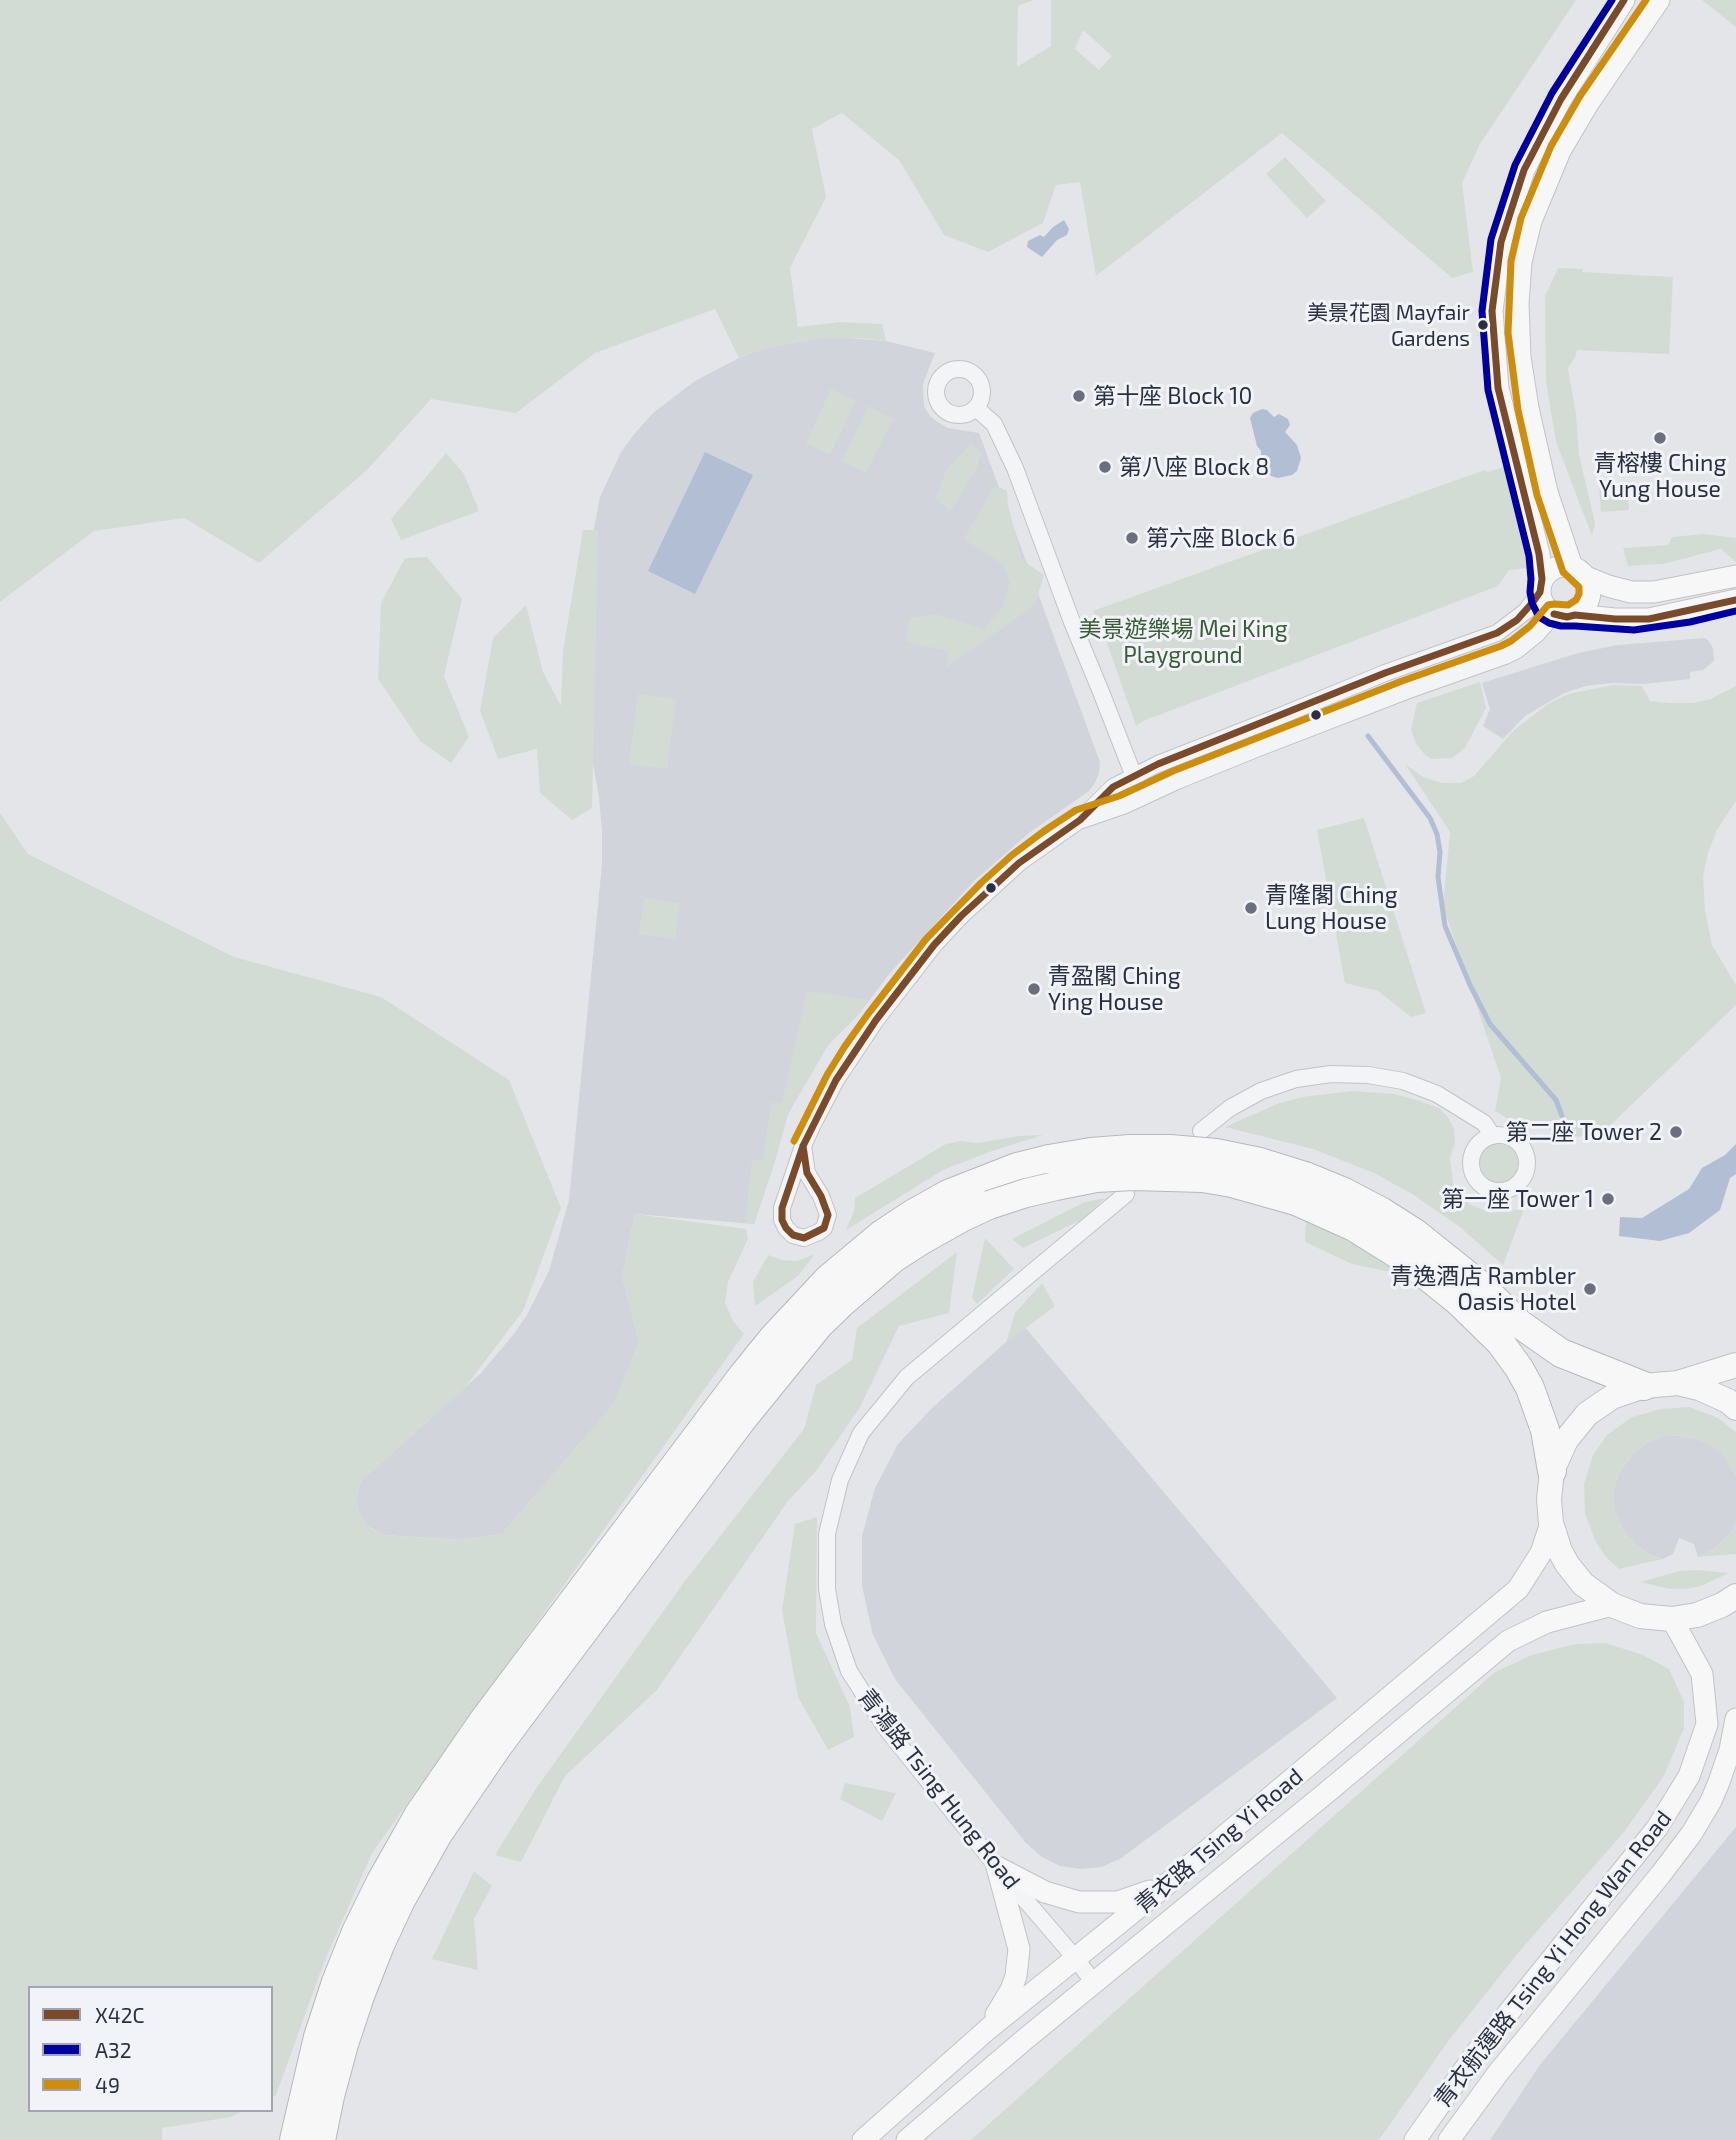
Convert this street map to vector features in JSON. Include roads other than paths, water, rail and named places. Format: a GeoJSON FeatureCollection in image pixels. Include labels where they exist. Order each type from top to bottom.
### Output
{"type":"FeatureCollection","features":[{"type":"Feature","properties":{"kind":"highway"},"geometry":{"type":"LineString","coordinates":[[294,2140],[318,2037],[356,1932],[380,1883],[444,1776],[482,1721],[765,1347],[828,1279],[865,1247],[914,1213],[981,1180],[1017,1167],[1091,1152],[1170,1149],[1216,1153],[1260,1162],[1407,1260],[1458,1301],[1500,1342],[1530,1388],[1545,1430],[1552,1471]]}},
{"type":"Feature","properties":{"kind":"highway"},"geometry":{"type":"LineString","coordinates":[[321,2140],[330,2096],[360,1996],[380,1945],[418,1868],[456,1806],[772,1380],[820,1325],[876,1272],[963,1216],[1026,1193],[1097,1178],[1133,1175],[1172,1175],[1344,1192],[1415,1233],[1480,1285],[1521,1325],[1550,1346],[1574,1359],[1644,1386]]}},
{"type":"Feature","properties":{"kind":"main road"},"geometry":{"type":"LineString","coordinates":[[1624,0],[1561,99],[1524,170],[1501,242],[1492,311],[1497,388],[1539,554],[1542,601],[1546,609],[1564,614],[1615,619],[1650,619],[1736,600]]}},
{"type":"Feature","properties":{"kind":"main road"},"geometry":{"type":"LineString","coordinates":[[1564,614],[1584,607],[1590,597],[1590,591],[1579,572],[1547,492],[1528,408],[1518,333],[1521,262],[1531,221],[1560,151],[1589,102],[1659,0]]}},
{"type":"Feature","properties":{"kind":"main road"},"geometry":{"type":"LineString","coordinates":[[1541,586],[1552,570],[1558,567],[1631,592],[1654,593],[1736,576]]}},
{"type":"Feature","properties":{"kind":"main road","name":"青衣路 Tsing Yi Road"},"geometry":{"type":"LineString","coordinates":[[1736,1365],[1678,1383],[1644,1386],[1612,1397],[1587,1414],[1566,1440],[1552,1471],[1549,1499],[1550,1523],[1560,1551],[1575,1576],[1594,1594],[1612,1605],[1640,1616],[1672,1619],[1697,1615],[1736,1596]]}},
{"type":"Feature","properties":{"kind":"main road","name":"青衣路 Tsing Yi Road"},"geometry":{"type":"LineString","coordinates":[[1678,1383],[1699,1388],[1728,1401],[1736,1408]]}},
{"type":"Feature","properties":{"kind":"main road","name":"青衣路 Tsing Yi Road"},"geometry":{"type":"LineString","coordinates":[[863,2140],[988,2029],[1165,1886],[1518,1589],[1541,1553],[1550,1523]]}},
{"type":"Feature","properties":{"kind":"main road","name":"青衣路 Tsing Yi Road"},"geometry":{"type":"LineString","coordinates":[[907,2140],[1508,1641],[1547,1622],[1612,1605]]}},
{"type":"Feature","properties":{"kind":"main road","name":"青衣航運路 Tsing Yi Hong Wan Road"},"geometry":{"type":"LineString","coordinates":[[1415,2140],[1491,2034],[1657,1828],[1689,1776],[1707,1724],[1702,1674],[1672,1619]]}},
{"type":"Feature","properties":{"kind":"main road","name":"青衣航運路 Tsing Yi Hong Wan Road"},"geometry":{"type":"LineString","coordinates":[[1449,2140],[1520,2046],[1692,1833],[1719,1782],[1730,1750],[1736,1719]]}},
{"type":"Feature","properties":{"kind":"main road"},"geometry":{"type":"LineString","coordinates":[[997,1867],[1045,1892],[1079,1902],[1118,1902],[1165,1886]]}},
{"type":"Feature","properties":{"kind":"main road"},"geometry":{"type":"LineString","coordinates":[[988,2029],[1011,1990],[1019,1949],[997,1867]]}},
{"type":"Feature","properties":{"kind":"street"},"geometry":{"type":"LineString","coordinates":[[976,408],[994,424],[1015,468],[1072,622],[1142,797]]}},
{"type":"Feature","properties":{"kind":"street"},"geometry":{"type":"LineString","coordinates":[[803,1146],[807,1173],[821,1196],[828,1215],[827,1222],[819,1233],[804,1238],[793,1235],[783,1224],[781,1216],[803,1146],[830,1091],[854,1052],[934,945],[961,916],[1019,863],[1080,820],[1113,787],[1133,775],[1385,673],[1497,633],[1526,611],[1541,586]]}},
{"type":"Feature","properties":{"kind":"street"},"geometry":{"type":"LineString","coordinates":[[1080,820],[1123,806],[1268,744],[1505,656],[1564,614]]}},
{"type":"Feature","properties":{"kind":"street"},"geometry":{"type":"LineString","coordinates":[[1201,1131],[1230,1108],[1261,1091],[1296,1079],[1331,1074],[1368,1074],[1404,1081],[1437,1094],[1484,1123],[1493,1136]]}},
{"type":"Feature","properties":{"kind":"street","name":"青鴻路 Tsing Hung Road"},"geometry":{"type":"LineString","coordinates":[[1094,1983],[885,1727],[849,1671],[833,1624],[827,1589],[827,1534],[840,1480],[861,1433],[907,1377],[1126,1194]]}},
{"type":"Feature","properties":{"kind":"water"},"geometry":{"type":"Polygon","coordinates":[[[1064,220],[1069,229],[1067,235],[1057,240],[1042,257],[1027,247],[1028,241],[1040,235],[1044,237],[1064,220]]]}},
{"type":"Feature","properties":{"kind":"water"},"geometry":{"type":"Polygon","coordinates":[[[1262,409],[1274,417],[1279,414],[1288,419],[1290,425],[1285,432],[1297,445],[1301,458],[1297,471],[1292,475],[1278,478],[1271,476],[1261,465],[1261,451],[1257,446],[1250,418],[1253,413],[1262,409]]]}},
{"type":"Feature","properties":{"kind":"water"},"geometry":{"type":"Polygon","coordinates":[[[705,452],[753,475],[695,594],[648,571],[705,452]]]}},
{"type":"Feature","properties":{"kind":"water"},"geometry":{"type":"Polygon","coordinates":[[[1736,1144],[1736,1174],[1730,1178],[1720,1210],[1689,1233],[1660,1241],[1619,1236],[1620,1217],[1642,1218],[1689,1189],[1702,1168],[1725,1155],[1736,1144]]]}},
{"type":"Feature","properties":{"kind":"waterway"},"geometry":{"type":"LineString","coordinates":[[1368,736],[1430,818],[1437,834],[1440,852],[1438,877],[1445,926],[1470,985],[1490,1024],[1556,1100],[1562,1116]]}},
{"type":"Feature","properties":{"kind":"place","name":"美景花園 Mayfair Gardens"},"geometry":{"type":"Point","coordinates":[1483,325]}},
{"type":"Feature","properties":{"kind":"place","name":"第十座 Block 10"},"geometry":{"type":"Point","coordinates":[1079,396]}},
{"type":"Feature","properties":{"kind":"place","name":"青榕樓 Ching Yung House"},"geometry":{"type":"Point","coordinates":[1660,438]}},
{"type":"Feature","properties":{"kind":"place","name":"第八座 Block 8"},"geometry":{"type":"Point","coordinates":[1105,467]}},
{"type":"Feature","properties":{"kind":"place","name":"第六座 Block 6"},"geometry":{"type":"Point","coordinates":[1132,538]}},
{"type":"Feature","properties":{"kind":"place","name":"青隆閣 Ching Lung House"},"geometry":{"type":"Point","coordinates":[1251,908]}},
{"type":"Feature","properties":{"kind":"place","name":"青盈閣 Ching Ying House"},"geometry":{"type":"Point","coordinates":[1034,989]}},
{"type":"Feature","properties":{"kind":"place","name":"第二座 Tower 2"},"geometry":{"type":"Point","coordinates":[1676,1132]}},
{"type":"Feature","properties":{"kind":"place","name":"第一座 Tower 1"},"geometry":{"type":"Point","coordinates":[1608,1199]}},
{"type":"Feature","properties":{"kind":"place","name":"青逸酒店 Rambler Oasis Hotel"},"geometry":{"type":"Point","coordinates":[1590,1289]}},
{"type":"Feature","properties":{"kind":"park label","name":"美景遊樂場 Mei King Playground"},"geometry":{"type":"Point","coordinates":[1183,642]}}]}
